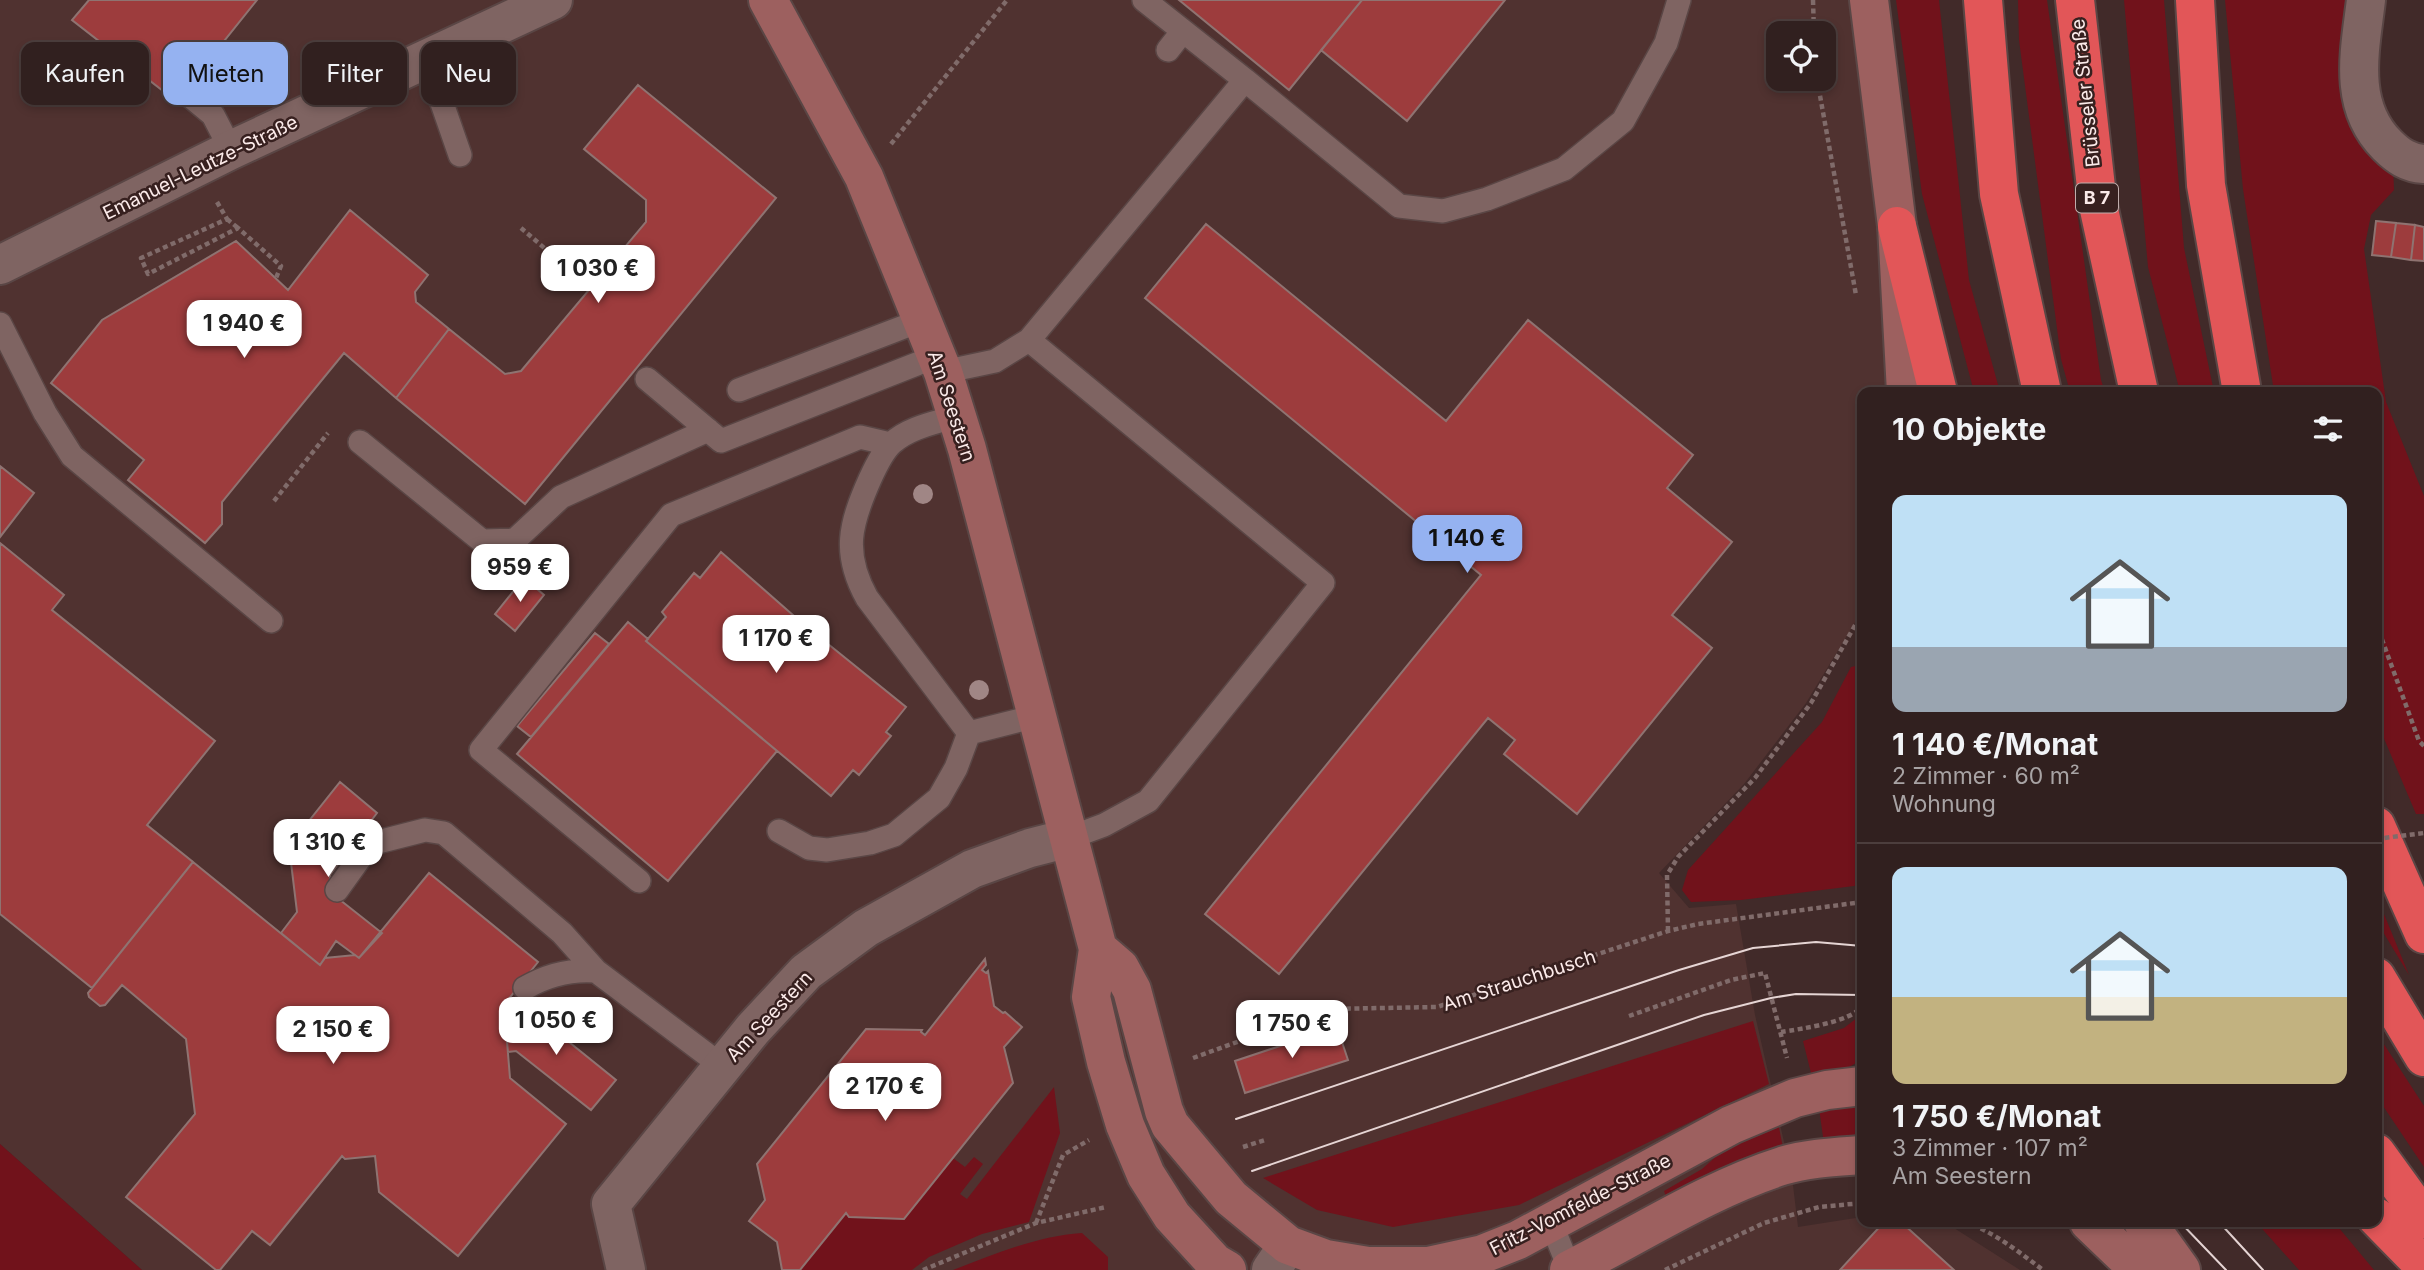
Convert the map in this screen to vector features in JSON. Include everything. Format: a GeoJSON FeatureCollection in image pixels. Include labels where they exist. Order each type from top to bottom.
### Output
{"type":"FeatureCollection","features":[{"type":"Feature","properties":{"kind":"highway"},"geometry":{"type":"LineString","coordinates":[[1983,0],[1999,194],[2041,387]]}},
{"type":"Feature","properties":{"kind":"highway","name":"Brüsseler Straße"},"geometry":{"type":"LineString","coordinates":[[2075,0],[2098,205],[2138,387]]}},
{"type":"Feature","properties":{"kind":"highway"},"geometry":{"type":"LineString","coordinates":[[2196,0],[2206,186],[2241,387]]}},
{"type":"Feature","properties":{"kind":"highway"},"geometry":{"type":"LineString","coordinates":[[1896,226],[1937,387]]}},
{"type":"Feature","properties":{"kind":"highway"},"geometry":{"type":"LineString","coordinates":[[2382,840],[2424,934]]}},
{"type":"Feature","properties":{"kind":"highway"},"geometry":{"type":"LineString","coordinates":[[2382,987],[2424,1057]]}},
{"type":"Feature","properties":{"kind":"highway"},"geometry":{"type":"LineString","coordinates":[[2382,1161],[2424,1219]]}},
{"type":"Feature","properties":{"kind":"highway"},"geometry":{"type":"LineString","coordinates":[[2382,1224],[2424,1266]]}},
{"type":"Feature","properties":{"kind":"street","name":"Emanuel-Leutze-Straße"},"geometry":{"type":"LineString","coordinates":[[465,42],[553,0]]}},
{"type":"Feature","properties":{"kind":"street","name":"Am Seestern"},"geometry":{"type":"LineString","coordinates":[[768,0],[864,177],[940,364],[957,416],[1098,949],[1091,997],[1106,1062],[1125,1125],[1146,1175],[1172,1216],[1216,1263],[1227,1270]]}},
{"type":"Feature","properties":{"kind":"street"},"geometry":{"type":"LineString","coordinates":[[1869,0],[1896,226],[1906,387]]}},
{"type":"Feature","properties":{"kind":"street"},"geometry":{"type":"LineString","coordinates":[[2366,0],[2360,49],[2359,93],[2367,118],[2374,133],[2400,158],[2424,164]]}},
{"type":"Feature","properties":{"kind":"street","name":"Emanuel-Leutze-Straße"},"geometry":{"type":"LineString","coordinates":[[0,265],[231,150],[421,63]]}},
{"type":"Feature","properties":{"kind":"street","name":"Am Seestern"},"geometry":{"type":"LineString","coordinates":[[626,1270],[611,1204],[753,1029],[806,972],[866,928],[972,869],[1030,848],[1069,838]]}},
{"type":"Feature","properties":{"kind":"street"},"geometry":{"type":"LineString","coordinates":[[1098,949],[1120,968],[1132,990],[1170,1125],[1279,1258]]}},
{"type":"Feature","properties":{"kind":"street","name":"Fritz-Vomfelde-Straße"},"geometry":{"type":"LineString","coordinates":[[1279,1258],[1326,1259],[1368,1266],[1428,1266],[1483,1254],[1551,1223],[1731,1125],[1795,1098],[1857,1087]]}},
{"type":"Feature","properties":{"kind":"street"},"geometry":{"type":"LineString","coordinates":[[1569,1270],[1728,1187],[1782,1166],[1809,1159],[1857,1155]]}},
{"type":"Feature","properties":{"kind":"street"},"geometry":{"type":"LineString","coordinates":[[2094,1227],[2139,1270]]}},
{"type":"Feature","properties":{"kind":"street"},"geometry":{"type":"LineString","coordinates":[[2148,1227],[2181,1270]]}},
{"type":"Feature","properties":{"kind":"lane"},"geometry":{"type":"LineString","coordinates":[[1144,0],[1399,206],[1443,211],[1488,199],[1564,169],[1623,121],[1666,43],[1679,0]]}},
{"type":"Feature","properties":{"kind":"lane"},"geometry":{"type":"LineString","coordinates":[[1168,50],[1183,31]]}},
{"type":"Feature","properties":{"kind":"lane"},"geometry":{"type":"LineString","coordinates":[[647,379],[721,441],[940,364],[995,361],[1029,340],[1245,80]]}},
{"type":"Feature","properties":{"kind":"lane"},"geometry":{"type":"LineString","coordinates":[[201,105],[213,115],[231,150]]}},
{"type":"Feature","properties":{"kind":"lane"},"geometry":{"type":"LineString","coordinates":[[443,105],[460,155]]}},
{"type":"Feature","properties":{"kind":"lane"},"geometry":{"type":"LineString","coordinates":[[739,390],[922,320]]}},
{"type":"Feature","properties":{"kind":"lane"},"geometry":{"type":"LineString","coordinates":[[0,324],[45,413],[72,456],[271,621]]}},
{"type":"Feature","properties":{"kind":"lane"},"geometry":{"type":"LineString","coordinates":[[1029,340],[1322,583],[1148,802],[1104,825],[1069,838]]}},
{"type":"Feature","properties":{"kind":"lane"},"geometry":{"type":"LineString","coordinates":[[957,416],[909,431],[890,444],[856,511],[851,557],[856,578],[875,609],[969,733]]}},
{"type":"Feature","properties":{"kind":"lane"},"geometry":{"type":"LineString","coordinates":[[360,442],[482,541],[515,540],[561,497],[708,430]]}},
{"type":"Feature","properties":{"kind":"lane"},"geometry":{"type":"LineString","coordinates":[[639,881],[481,750],[671,515],[860,437],[890,444]]}},
{"type":"Feature","properties":{"kind":"lane"},"geometry":{"type":"LineString","coordinates":[[969,733],[1036,716]]}},
{"type":"Feature","properties":{"kind":"lane"},"geometry":{"type":"LineString","coordinates":[[779,831],[809,848],[827,850],[870,843],[894,835],[939,798],[956,768],[969,733]]}},
{"type":"Feature","properties":{"kind":"lane"},"geometry":{"type":"LineString","coordinates":[[337,890],[370,844],[425,830],[444,833],[562,933],[596,971],[722,1066]]}},
{"type":"Feature","properties":{"kind":"lane"},"geometry":{"type":"LineString","coordinates":[[525,988],[543,977],[580,970],[596,971]]}},
{"type":"Feature","properties":{"kind":"lane"},"geometry":{"type":"LineString","coordinates":[[1551,1223],[1569,1270]]}},
{"type":"Feature","properties":{"kind":"path"},"geometry":{"type":"LineString","coordinates":[[864,177],[1007,0]]}},
{"type":"Feature","properties":{"kind":"path"},"geometry":{"type":"LineString","coordinates":[[1812,0],[1813,21]]}},
{"type":"Feature","properties":{"kind":"path"},"geometry":{"type":"LineString","coordinates":[[1819,91],[1857,302]]}},
{"type":"Feature","properties":{"kind":"path"},"geometry":{"type":"LineString","coordinates":[[197,167],[227,219],[281,266],[276,278]]}},
{"type":"Feature","properties":{"kind":"path"},"geometry":{"type":"LineString","coordinates":[[227,219],[141,258],[148,274],[238,228]]}},
{"type":"Feature","properties":{"kind":"path"},"geometry":{"type":"LineString","coordinates":[[521,228],[591,288]]}},
{"type":"Feature","properties":{"kind":"path"},"geometry":{"type":"LineString","coordinates":[[274,501],[337,421],[360,442]]}},
{"type":"Feature","properties":{"kind":"path"},"geometry":{"type":"LineString","coordinates":[[1668,931],[1667,875],[1672,866],[1755,778],[1811,704],[1857,622]]}},
{"type":"Feature","properties":{"kind":"path"},"geometry":{"type":"LineString","coordinates":[[2382,639],[2419,741],[2424,746]]}},
{"type":"Feature","properties":{"kind":"path"},"geometry":{"type":"LineString","coordinates":[[2382,838],[2424,833]]}},
{"type":"Feature","properties":{"kind":"path","name":"Am Strauchbusch"},"geometry":{"type":"LineString","coordinates":[[1184,1061],[1328,1009],[1437,1007],[1668,931],[1698,924],[1857,903]]}},
{"type":"Feature","properties":{"kind":"path"},"geometry":{"type":"LineString","coordinates":[[1629,1016],[1731,980],[1765,973],[1781,1032],[1810,1027],[1857,1012]]}},
{"type":"Feature","properties":{"kind":"path"},"geometry":{"type":"LineString","coordinates":[[1036,1223],[1063,1155],[1083,1142]]}},
{"type":"Feature","properties":{"kind":"path"},"geometry":{"type":"LineString","coordinates":[[1665,1270],[1764,1223],[1819,1207],[1857,1203]]}},
{"type":"Feature","properties":{"kind":"path"},"geometry":{"type":"LineString","coordinates":[[923,1270],[1036,1223],[1106,1207]]}},
{"type":"Feature","properties":{"kind":"path"},"geometry":{"type":"LineString","coordinates":[[1979,1227],[2010,1245],[2043,1270]]}},
{"type":"Feature","properties":{"kind":"shaded area"},"geometry":{"type":"Polygon","coordinates":[[[0,0],[1857,0],[1886,240],[1891,387],[1857,387],[1857,619],[1806,703],[1744,784],[1659,873],[1689,908],[1736,904],[1755,1015],[1792,1177],[1798,1227],[1857,1218],[1857,1227],[1949,1227],[2020,1270],[142,1270],[0,1144],[0,0]]]}},
{"type":"Feature","properties":{"kind":"shaded area"},"geometry":{"type":"Polygon","coordinates":[[[1896,0],[1939,0],[1969,280],[1999,387],[1973,387],[1922,194],[1896,0]]]}},
{"type":"Feature","properties":{"kind":"shaded area"},"geometry":{"type":"Polygon","coordinates":[[[2018,0],[2047,0],[2103,387],[2069,387],[2061,359],[2019,40],[2018,0]]]}},
{"type":"Feature","properties":{"kind":"shaded area"},"geometry":{"type":"Polygon","coordinates":[[[2124,0],[2164,0],[2184,248],[2213,387],[2179,387],[2148,267],[2124,0]]]}},
{"type":"Feature","properties":{"kind":"shaded area"},"geometry":{"type":"Polygon","coordinates":[[[2225,0],[2378,0],[2375,62],[2393,165],[2394,190],[2371,215],[2364,249],[2386,402],[2424,496],[2424,814],[2416,814],[2382,734],[2382,387],[2273,387],[2243,189],[2225,0]]]}},
{"type":"Feature","properties":{"kind":"shaded area"},"geometry":{"type":"Polygon","coordinates":[[[1857,666],[1857,886],[1741,900],[1691,902],[1682,890],[1688,870],[1822,722],[1851,667],[1857,666]]]}},
{"type":"Feature","properties":{"kind":"shaded area"},"geometry":{"type":"Polygon","coordinates":[[[2382,909],[2409,975],[2382,930],[2382,909]]]}},
{"type":"Feature","properties":{"kind":"shaded area"},"geometry":{"type":"Polygon","coordinates":[[[1857,1018],[1857,1063],[1843,1070],[1812,1077],[1803,1041],[1844,1028],[1857,1018]]]}},
{"type":"Feature","properties":{"kind":"shaded area"},"geometry":{"type":"Polygon","coordinates":[[[1753,1021],[1769,1084],[1519,1205],[1393,1227],[1317,1210],[1263,1178],[1753,1021]]]}},
{"type":"Feature","properties":{"kind":"shaded area"},"geometry":{"type":"Polygon","coordinates":[[[2382,1041],[2424,1106],[2424,1167],[2382,1104],[2382,1041]]]}},
{"type":"Feature","properties":{"kind":"shaded area"},"geometry":{"type":"Polygon","coordinates":[[[1054,1087],[1060,1133],[1029,1222],[982,1234],[929,1257],[912,1270],[800,1270],[846,1213],[849,1217],[904,1218],[953,1158],[965,1167],[974,1157],[983,1164],[960,1194],[967,1199],[1054,1087]]]}},
{"type":"Feature","properties":{"kind":"shaded area"},"geometry":{"type":"Polygon","coordinates":[[[1857,1104],[1857,1141],[1824,1144],[1819,1108],[1857,1104]]]}},
{"type":"Feature","properties":{"kind":"shaded area"},"geometry":{"type":"Polygon","coordinates":[[[1777,1117],[1784,1153],[1667,1200],[1664,1191],[1702,1169],[1729,1145],[1777,1117]]]}},
{"type":"Feature","properties":{"kind":"shaded area"},"geometry":{"type":"Polygon","coordinates":[[[0,1144],[142,1270],[0,1270],[0,1144]]]}},
{"type":"Feature","properties":{"kind":"shaded area"},"geometry":{"type":"Polygon","coordinates":[[[2260,1227],[2338,1227],[2374,1270],[2299,1270],[2260,1227]]]}},
{"type":"Feature","properties":{"kind":"shaded area"},"geometry":{"type":"Polygon","coordinates":[[[1082,1233],[1108,1257],[1108,1270],[953,1270],[1032,1242],[1082,1233]]]}},
{"type":"Feature","properties":{"kind":"building"},"geometry":{"type":"Polygon","coordinates":[[[89,0],[257,0],[223,42],[163,42],[163,91],[149,80],[149,42],[100,42],[72,20],[89,0]]]}},
{"type":"Feature","properties":{"kind":"building"},"geometry":{"type":"Polygon","coordinates":[[[1179,0],[1362,0],[1289,90],[1179,0]]]}},
{"type":"Feature","properties":{"kind":"building"},"geometry":{"type":"Polygon","coordinates":[[[1362,0],[1505,0],[1407,121],[1321,50],[1362,0]]]}},
{"type":"Feature","properties":{"kind":"building"},"geometry":{"type":"Polygon","coordinates":[[[638,85],[776,198],[525,504],[396,398],[449,329],[505,374],[521,371],[646,222],[646,200],[584,149],[638,85]]]}},
{"type":"Feature","properties":{"kind":"building"},"geometry":{"type":"Polygon","coordinates":[[[350,210],[428,275],[415,292],[416,302],[449,329],[396,398],[344,353],[222,502],[222,524],[205,543],[128,480],[144,460],[51,383],[102,320],[236,241],[288,290],[350,210]]]}},
{"type":"Feature","properties":{"kind":"building"},"geometry":{"type":"Polygon","coordinates":[[[2376,221],[2396,223],[2391,257],[2372,255],[2376,221]]]}},
{"type":"Feature","properties":{"kind":"building"},"geometry":{"type":"Polygon","coordinates":[[[2396,223],[2415,225],[2411,260],[2391,257],[2396,223]]]}},
{"type":"Feature","properties":{"kind":"building"},"geometry":{"type":"Polygon","coordinates":[[[1206,224],[1446,421],[1528,320],[1693,455],[1667,488],[1732,542],[1672,615],[1712,648],[1577,814],[1504,754],[1515,740],[1488,718],[1279,974],[1205,914],[1481,575],[1145,298],[1206,224]]]}},
{"type":"Feature","properties":{"kind":"building"},"geometry":{"type":"Polygon","coordinates":[[[2415,225],[2424,227],[2424,261],[2411,260],[2415,225]]]}},
{"type":"Feature","properties":{"kind":"building"},"geometry":{"type":"Polygon","coordinates":[[[0,466],[34,493],[0,537],[0,466]]]}},
{"type":"Feature","properties":{"kind":"building"},"geometry":{"type":"Polygon","coordinates":[[[0,543],[64,595],[52,610],[215,741],[147,825],[193,862],[92,988],[0,914],[0,543]]]}},
{"type":"Feature","properties":{"kind":"building"},"geometry":{"type":"Polygon","coordinates":[[[721,552],[802,623],[906,707],[886,732],[891,736],[859,775],[853,770],[831,796],[646,641],[666,617],[662,612],[694,573],[700,578],[721,552]]]}},
{"type":"Feature","properties":{"kind":"building"},"geometry":{"type":"Polygon","coordinates":[[[524,578],[544,595],[515,631],[495,614],[524,578]]]}},
{"type":"Feature","properties":{"kind":"building"},"geometry":{"type":"Polygon","coordinates":[[[628,622],[648,639],[646,641],[777,751],[668,881],[517,754],[628,622]]]}},
{"type":"Feature","properties":{"kind":"building"},"geometry":{"type":"Polygon","coordinates":[[[595,633],[609,644],[531,737],[517,726],[595,633]]]}},
{"type":"Feature","properties":{"kind":"building"},"geometry":{"type":"Polygon","coordinates":[[[340,782],[377,813],[330,875],[330,892],[382,933],[359,958],[336,941],[320,965],[281,933],[297,912],[289,846],[340,782]]]}},
{"type":"Feature","properties":{"kind":"building"},"geometry":{"type":"Polygon","coordinates":[[[193,862],[320,965],[325,958],[355,955],[359,958],[429,873],[538,962],[504,1005],[510,1078],[566,1124],[458,1256],[379,1192],[375,1156],[345,1159],[342,1156],[270,1245],[252,1231],[220,1270],[216,1270],[126,1197],[195,1114],[186,1039],[122,985],[105,1005],[100,1006],[88,993],[193,862]]]}},
{"type":"Feature","properties":{"kind":"building"},"geometry":{"type":"Polygon","coordinates":[[[985,959],[986,965],[982,970],[986,973],[988,971],[994,1006],[1022,1027],[1004,1047],[1013,1083],[904,1219],[849,1217],[846,1213],[800,1270],[782,1270],[777,1242],[749,1221],[765,1200],[757,1164],[866,1029],[922,1030],[925,1035],[985,959]]]}},
{"type":"Feature","properties":{"kind":"building"},"geometry":{"type":"Polygon","coordinates":[[[528,1009],[616,1080],[591,1110],[516,1051],[508,1052],[504,1012],[528,1009]]]}},
{"type":"Feature","properties":{"kind":"building"},"geometry":{"type":"Polygon","coordinates":[[[1337,1027],[1348,1060],[1245,1093],[1235,1061],[1337,1027]]]}},
{"type":"Feature","properties":{"kind":"building"},"geometry":{"type":"Polygon","coordinates":[[[1879,1227],[1907,1227],[1954,1270],[1840,1270],[1879,1227]]]}},
{"type":"Feature","properties":{"kind":"tram line"},"geometry":{"type":"LineString","coordinates":[[1236,1119],[1679,970],[1753,948],[1816,942],[1857,946]]}},
{"type":"Feature","properties":{"kind":"tram line"},"geometry":{"type":"LineString","coordinates":[[1252,1171],[1704,1015],[1796,994],[1857,995]]}},
{"type":"Feature","properties":{"kind":"tram line"},"geometry":{"type":"LineString","coordinates":[[2185,1227],[2226,1270]]}},
{"type":"Feature","properties":{"kind":"tram line"},"geometry":{"type":"LineString","coordinates":[[2224,1227],[2263,1270]]}}]}
